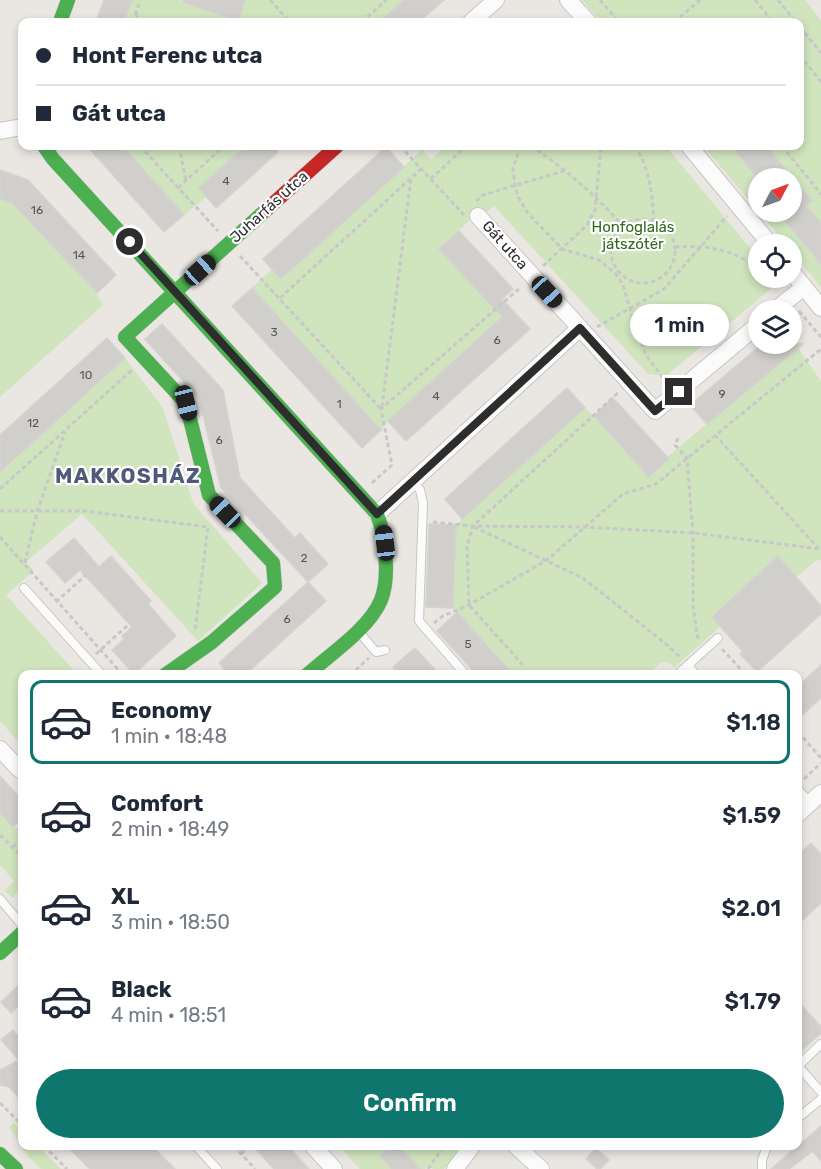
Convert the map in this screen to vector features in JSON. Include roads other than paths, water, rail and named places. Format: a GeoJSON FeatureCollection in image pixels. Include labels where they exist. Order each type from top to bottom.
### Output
{"type":"FeatureCollection","features":[{"type":"Feature","properties":{"kind":"street"},"geometry":{"type":"LineString","coordinates":[[61,18],[68,0]]}},
{"type":"Feature","properties":{"kind":"street"},"geometry":{"type":"LineString","coordinates":[[475,18],[495,0]]}},
{"type":"Feature","properties":{"kind":"street"},"geometry":{"type":"LineString","coordinates":[[568,0],[584,18]]}},
{"type":"Feature","properties":{"kind":"street"},"geometry":{"type":"LineString","coordinates":[[0,130],[18,128]]}},
{"type":"Feature","properties":{"kind":"street"},"geometry":{"type":"LineString","coordinates":[[47,150],[377,514],[383,528],[386,548],[385,585],[380,602],[357,630],[313,670]]}},
{"type":"Feature","properties":{"kind":"street","name":"Juharfás utca"},"geometry":{"type":"LineString","coordinates":[[172,670],[212,642],[275,587],[273,563],[209,495],[186,403],[125,337],[333,150]]}},
{"type":"Feature","properties":{"kind":"street"},"geometry":{"type":"LineString","coordinates":[[692,150],[762,234]]}},
{"type":"Feature","properties":{"kind":"street","name":"Gát utca"},"geometry":{"type":"LineString","coordinates":[[470,215],[532,276],[655,411],[748,333]]}},
{"type":"Feature","properties":{"kind":"street"},"geometry":{"type":"LineString","coordinates":[[802,284],[821,308]]}},
{"type":"Feature","properties":{"kind":"street"},"geometry":{"type":"LineString","coordinates":[[787,300],[804,286]]}},
{"type":"Feature","properties":{"kind":"street"},"geometry":{"type":"LineString","coordinates":[[377,514],[583,332]]}},
{"type":"Feature","properties":{"kind":"street"},"geometry":{"type":"LineString","coordinates":[[0,749],[18,768]]}},
{"type":"Feature","properties":{"kind":"street"},"geometry":{"type":"LineString","coordinates":[[0,953],[18,937]]}},
{"type":"Feature","properties":{"kind":"street"},"geometry":{"type":"LineString","coordinates":[[317,1150],[334,1169]]}},
{"type":"Feature","properties":{"kind":"street"},"geometry":{"type":"LineString","coordinates":[[455,1169],[469,1150]]}},
{"type":"Feature","properties":{"kind":"street"},"geometry":{"type":"LineString","coordinates":[[521,1150],[542,1169]]}},
{"type":"Feature","properties":{"kind":"street"},"geometry":{"type":"LineString","coordinates":[[0,1154],[16,1169]]}},
{"type":"Feature","properties":{"kind":"lane"},"geometry":{"type":"LineString","coordinates":[[412,482],[420,490],[423,503],[419,621],[461,670]]}},
{"type":"Feature","properties":{"kind":"lane"},"geometry":{"type":"LineString","coordinates":[[24,588],[98,670]]}},
{"type":"Feature","properties":{"kind":"lane"},"geometry":{"type":"LineString","coordinates":[[357,630],[380,651]]}},
{"type":"Feature","properties":{"kind":"lane"},"geometry":{"type":"LineString","coordinates":[[682,670],[716,640]]}},
{"type":"Feature","properties":{"kind":"lane"},"geometry":{"type":"LineString","coordinates":[[688,665],[692,670]]}},
{"type":"Feature","properties":{"kind":"lane"},"geometry":{"type":"LineString","coordinates":[[0,899],[18,921]]}},
{"type":"Feature","properties":{"kind":"lane"},"geometry":{"type":"LineString","coordinates":[[802,1062],[821,1044]]}},
{"type":"Feature","properties":{"kind":"lane"},"geometry":{"type":"LineString","coordinates":[[802,1071],[821,1092]]}},
{"type":"Feature","properties":{"kind":"lane"},"geometry":{"type":"LineString","coordinates":[[802,1115],[821,1099]]}},
{"type":"Feature","properties":{"kind":"lane"},"geometry":{"type":"LineString","coordinates":[[200,1150],[217,1169]]}},
{"type":"Feature","properties":{"kind":"lane"},"geometry":{"type":"LineString","coordinates":[[762,1169],[766,1150]]}},
{"type":"Feature","properties":{"kind":"district","name":"MAKKOSHÁZ"},"geometry":{"type":"Point","coordinates":[128,475]}},
{"type":"Feature","properties":{"kind":"park label","name":"Honfoglalás játszótér"},"geometry":{"type":"Point","coordinates":[633,236]}}]}
